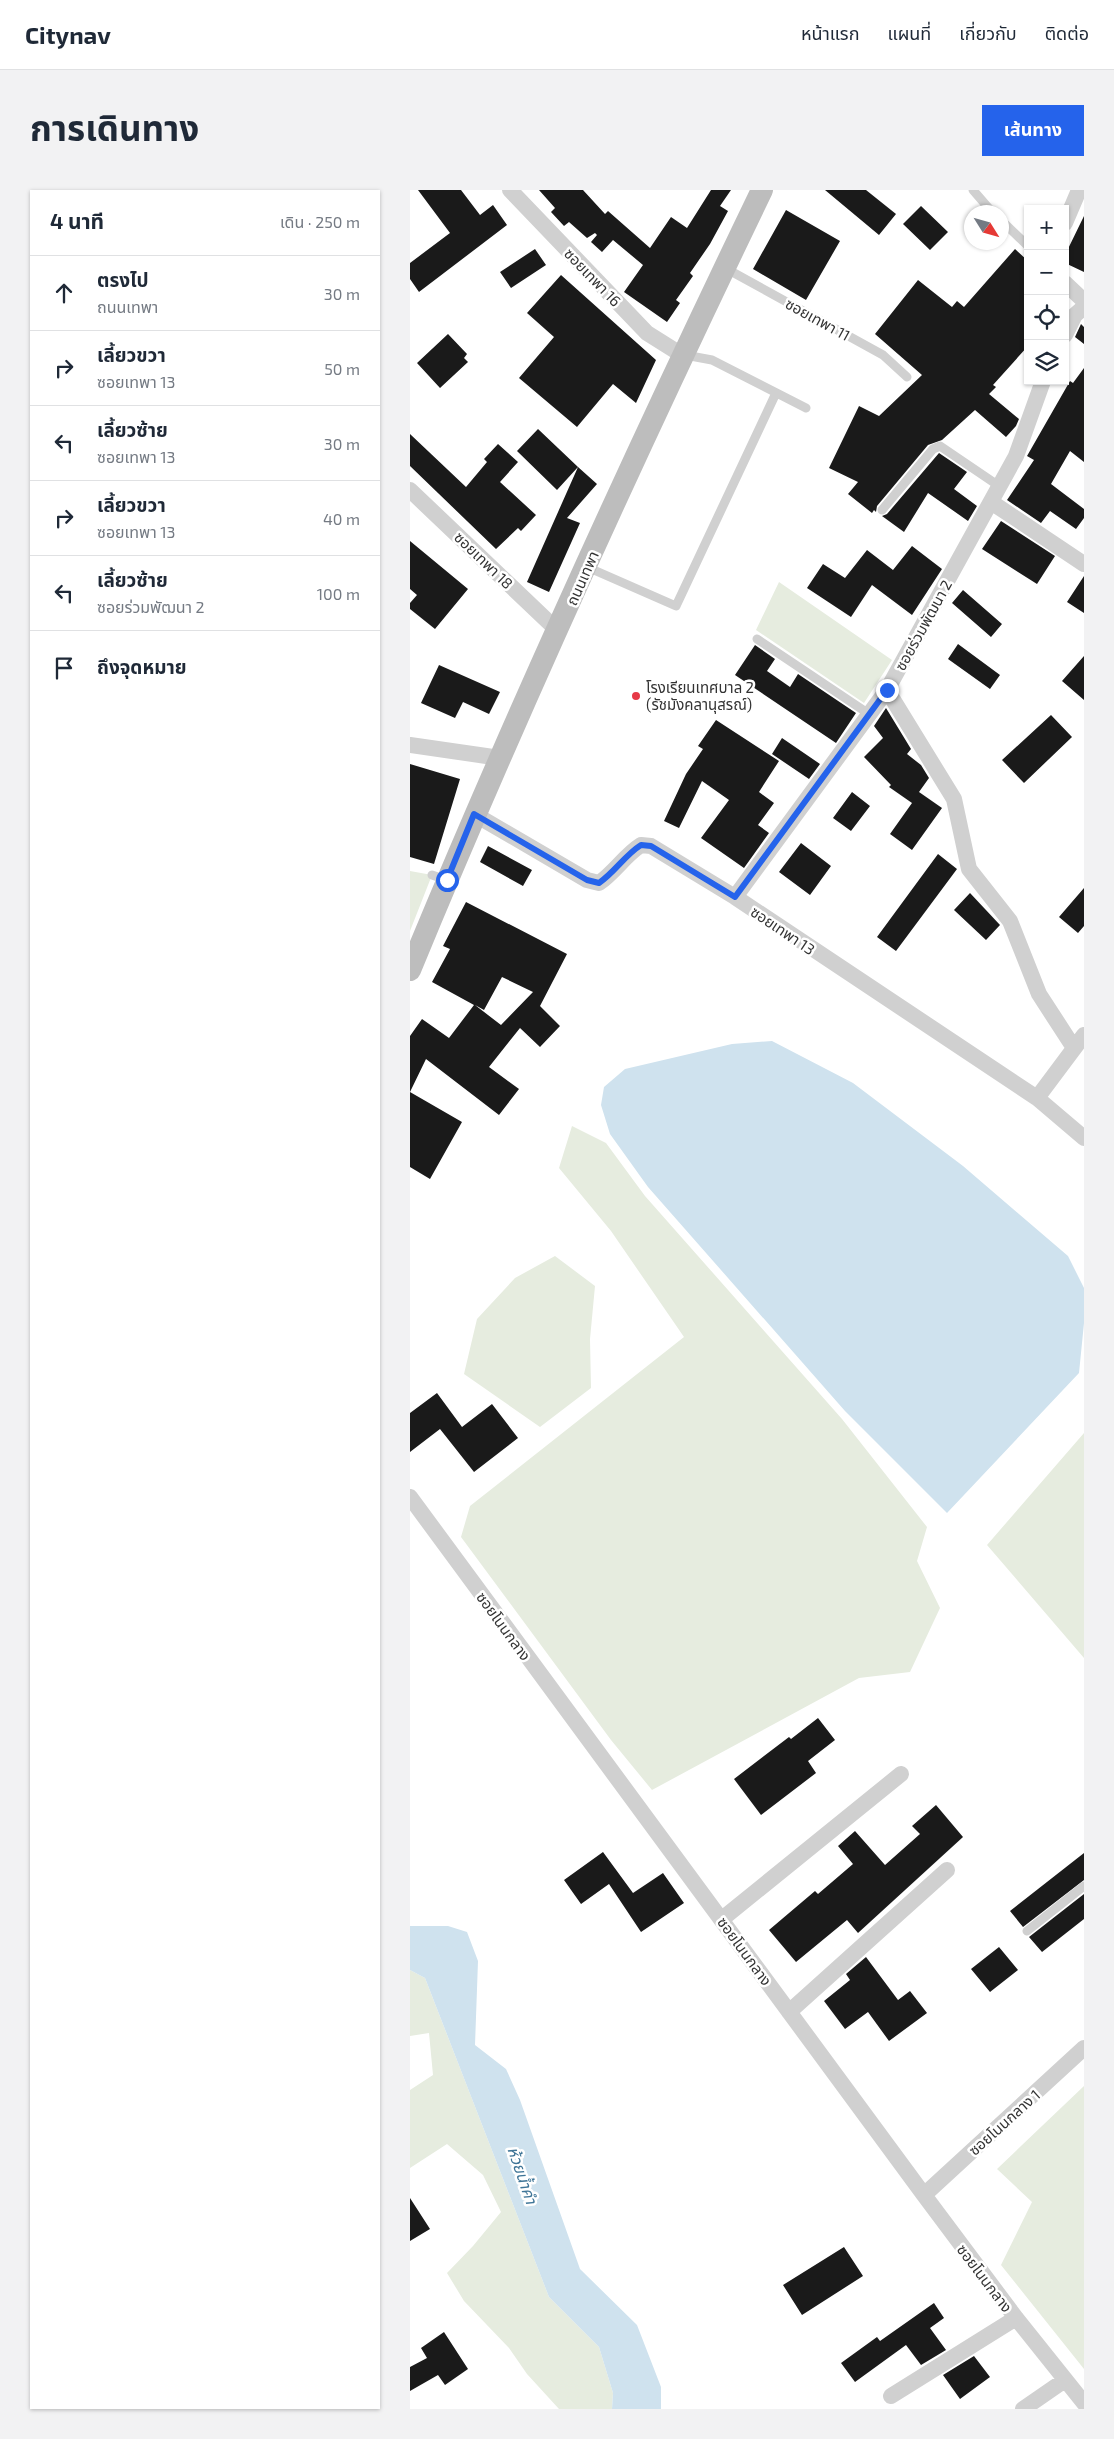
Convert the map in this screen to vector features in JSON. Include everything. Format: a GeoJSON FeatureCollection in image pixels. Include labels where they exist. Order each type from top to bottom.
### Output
{"type":"FeatureCollection","features":[{"type":"Feature","properties":{"kind":"street","name":"ซอยเทพา 16"},"geometry":{"type":"LineString","coordinates":[[510,190],[647,333],[682,355]]}},
{"type":"Feature","properties":{"kind":"street","name":"ถนนเทพา"},"geometry":{"type":"LineString","coordinates":[[410,970],[439,878],[474,814],[682,355],[762,190]]}},
{"type":"Feature","properties":{"kind":"street"},"geometry":{"type":"LineString","coordinates":[[1069,214],[1079,190]]}},
{"type":"Feature","properties":{"kind":"street"},"geometry":{"type":"LineString","coordinates":[[1069,287],[1084,301]]}},
{"type":"Feature","properties":{"kind":"street"},"geometry":{"type":"LineString","coordinates":[[1069,327],[1075,315],[1084,306]]}},
{"type":"Feature","properties":{"kind":"street","name":"ซอยร่วมพัฒนา 2"},"geometry":{"type":"LineString","coordinates":[[735,897],[887,690],[1016,456],[1042,385]]}},
{"type":"Feature","properties":{"kind":"street","name":"ซอยเทพา 18"},"geometry":{"type":"LineString","coordinates":[[411,492],[558,631]]}},
{"type":"Feature","properties":{"kind":"street"},"geometry":{"type":"LineString","coordinates":[[991,502],[1084,564]]}},
{"type":"Feature","properties":{"kind":"street"},"geometry":{"type":"LineString","coordinates":[[887,690],[954,799],[969,869],[1010,921],[1039,994],[1074,1048]]}},
{"type":"Feature","properties":{"kind":"street"},"geometry":{"type":"LineString","coordinates":[[410,745],[500,758]]}},
{"type":"Feature","properties":{"kind":"street","name":"ซอยเทพา 13"},"geometry":{"type":"LineString","coordinates":[[474,814],[587,880],[599,883],[632,851],[641,845],[651,846],[735,897],[1037,1098],[1084,1138]]}},
{"type":"Feature","properties":{"kind":"street"},"geometry":{"type":"LineString","coordinates":[[1037,1098],[1084,1035]]}},
{"type":"Feature","properties":{"kind":"street","name":"ซอยโนนกลาง"},"geometry":{"type":"LineString","coordinates":[[410,1497],[924,2195],[1016,2318],[1084,2403]]}},
{"type":"Feature","properties":{"kind":"street"},"geometry":{"type":"LineString","coordinates":[[722,1919],[901,1774]]}},
{"type":"Feature","properties":{"kind":"street"},"geometry":{"type":"LineString","coordinates":[[789,2012],[947,1870]]}},
{"type":"Feature","properties":{"kind":"street","name":"ซอยโนนกลาง 1"},"geometry":{"type":"LineString","coordinates":[[924,2195],[1084,2048]]}},
{"type":"Feature","properties":{"kind":"street"},"geometry":{"type":"LineString","coordinates":[[891,2396],[1016,2318]]}},
{"type":"Feature","properties":{"kind":"street"},"geometry":{"type":"LineString","coordinates":[[1022,2409],[1065,2380]]}},
{"type":"Feature","properties":{"kind":"lane"},"geometry":{"type":"LineString","coordinates":[[973,190],[986,205]]}},
{"type":"Feature","properties":{"kind":"lane"},"geometry":{"type":"LineString","coordinates":[[1009,228],[1024,242]]}},
{"type":"Feature","properties":{"kind":"lane","name":"ซอยเทพา 11"},"geometry":{"type":"LineString","coordinates":[[724,268],[883,355],[907,377]]}},
{"type":"Feature","properties":{"kind":"lane"},"geometry":{"type":"LineString","coordinates":[[682,355],[712,360],[806,408]]}},
{"type":"Feature","properties":{"kind":"lane"},"geometry":{"type":"LineString","coordinates":[[586,567],[676,606],[776,393]]}},
{"type":"Feature","properties":{"kind":"lane"},"geometry":{"type":"LineString","coordinates":[[882,510],[933,449],[940,446],[999,486]]}},
{"type":"Feature","properties":{"kind":"lane"},"geometry":{"type":"LineString","coordinates":[[757,639],[869,714]]}},
{"type":"Feature","properties":{"kind":"lane"},"geometry":{"type":"LineString","coordinates":[[1027,1931],[1084,1886]]}},
{"type":"Feature","properties":{"kind":"shaded area"},"geometry":{"type":"Polygon","coordinates":[[[779,582],[892,660],[864,703],[756,630],[779,582]]]}},
{"type":"Feature","properties":{"kind":"shaded area"},"geometry":{"type":"Polygon","coordinates":[[[410,871],[432,875],[410,931],[410,871]]]}},
{"type":"Feature","properties":{"kind":"shaded area"},"geometry":{"type":"Polygon","coordinates":[[[572,1126],[606,1143],[645,1196],[842,1419],[927,1527],[917,1561],[940,1608],[910,1672],[859,1678],[652,1790],[611,1740],[461,1537],[470,1506],[684,1337],[611,1231],[559,1168],[572,1126]]]}},
{"type":"Feature","properties":{"kind":"shaded area"},"geometry":{"type":"Polygon","coordinates":[[[555,1256],[595,1286],[590,1339],[591,1388],[540,1427],[464,1374],[477,1319],[515,1278],[555,1256]]]}},
{"type":"Feature","properties":{"kind":"shaded area"},"geometry":{"type":"Polygon","coordinates":[[[1084,1433],[1084,1658],[987,1545],[1084,1433]]]}},
{"type":"Feature","properties":{"kind":"shaded area"},"geometry":{"type":"Polygon","coordinates":[[[410,1970],[425,1978],[549,2297],[599,2347],[613,2393],[612,2409],[559,2409],[527,2374],[509,2348],[464,2301],[447,2273],[473,2246],[501,2212],[483,2175],[447,2144],[410,2168],[410,2090],[433,2075],[429,2033],[410,2036],[410,1970]]]}},
{"type":"Feature","properties":{"kind":"shaded area"},"geometry":{"type":"Polygon","coordinates":[[[1084,2086],[1084,2369],[1001,2265],[1032,2202],[997,2169],[1084,2086]]]}},
{"type":"Feature","properties":{"kind":"water"},"geometry":{"type":"Polygon","coordinates":[[[772,1041],[853,1083],[963,1166],[1068,1256],[1084,1288],[1084,1323],[1079,1373],[947,1513],[845,1411],[648,1187],[610,1134],[601,1105],[604,1087],[625,1069],[732,1044],[772,1041]]]}},
{"type":"Feature","properties":{"kind":"water","name":"ห้วยน้ำคำ"},"geometry":{"type":"Polygon","coordinates":[[[410,1926],[448,1926],[467,1932],[478,1961],[475,2045],[506,2069],[520,2100],[580,2269],[637,2325],[661,2387],[661,2409],[612,2409],[613,2393],[599,2347],[549,2297],[425,1978],[410,1970],[410,1926]]]}},
{"type":"Feature","properties":{"kind":"building"},"geometry":{"type":"Polygon","coordinates":[[[418,190],[461,190],[480,215],[493,205],[507,225],[419,292],[410,279],[410,263],[450,233],[418,190]]]}},
{"type":"Feature","properties":{"kind":"building"},"geometry":{"type":"Polygon","coordinates":[[[539,190],[583,190],[605,214],[608,211],[650,248],[671,217],[687,228],[711,190],[731,190],[720,206],[728,211],[710,244],[690,273],[693,276],[676,300],[680,303],[667,322],[624,292],[643,265],[613,240],[602,252],[591,242],[597,235],[595,233],[587,238],[569,222],[564,226],[551,212],[555,208],[539,190]]]}},
{"type":"Feature","properties":{"kind":"building"},"geometry":{"type":"Polygon","coordinates":[[[825,190],[866,190],[896,214],[879,235],[825,190]]]}},
{"type":"Feature","properties":{"kind":"building"},"geometry":{"type":"Polygon","coordinates":[[[921,206],[948,232],[930,250],[903,224],[921,206]]]}},
{"type":"Feature","properties":{"kind":"building"},"geometry":{"type":"Polygon","coordinates":[[[786,210],[840,241],[806,300],[753,269],[786,210]]]}},
{"type":"Feature","properties":{"kind":"building"},"geometry":{"type":"Polygon","coordinates":[[[1084,216],[1084,272],[1069,265],[1069,247],[1084,216]]]}},
{"type":"Feature","properties":{"kind":"building"},"geometry":{"type":"Polygon","coordinates":[[[535,249],[546,265],[511,288],[500,272],[535,249]]]}},
{"type":"Feature","properties":{"kind":"building"},"geometry":{"type":"Polygon","coordinates":[[[1015,249],[1024,257],[1024,350],[993,385],[996,387],[989,394],[1019,419],[1016,426],[1006,437],[975,410],[942,440],[928,445],[877,506],[876,512],[874,510],[872,513],[848,494],[858,482],[829,468],[859,406],[879,416],[922,375],[875,334],[918,280],[952,307],[957,301],[964,307],[1015,249]]]}},
{"type":"Feature","properties":{"kind":"building"},"geometry":{"type":"Polygon","coordinates":[[[561,275],[656,360],[636,403],[613,384],[577,427],[519,378],[554,337],[527,313],[561,275]]]}},
{"type":"Feature","properties":{"kind":"building"},"geometry":{"type":"Polygon","coordinates":[[[1081,324],[1084,327],[1084,344],[1075,337],[1081,324]]]}},
{"type":"Feature","properties":{"kind":"building"},"geometry":{"type":"Polygon","coordinates":[[[448,334],[467,354],[464,358],[468,362],[440,388],[417,363],[448,334]]]}},
{"type":"Feature","properties":{"kind":"building"},"geometry":{"type":"Polygon","coordinates":[[[1084,368],[1084,462],[1070,451],[1051,484],[1084,509],[1084,518],[1076,529],[1050,511],[1041,523],[1007,500],[1034,460],[1027,456],[1070,381],[1073,383],[1084,368]]]}},
{"type":"Feature","properties":{"kind":"building"},"geometry":{"type":"Polygon","coordinates":[[[538,429],[578,467],[557,490],[517,451],[538,429]]]}},
{"type":"Feature","properties":{"kind":"building"},"geometry":{"type":"Polygon","coordinates":[[[410,434],[466,487],[487,462],[484,459],[498,444],[518,462],[500,482],[536,515],[521,531],[518,528],[496,549],[410,466],[410,434]]]}},
{"type":"Feature","properties":{"kind":"building"},"geometry":{"type":"Polygon","coordinates":[[[939,453],[967,472],[954,489],[977,506],[968,521],[928,493],[904,532],[882,516],[887,514],[939,453]]]}},
{"type":"Feature","properties":{"kind":"building"},"geometry":{"type":"Polygon","coordinates":[[[578,467],[597,484],[567,518],[580,523],[549,592],[527,582],[578,467]]]}},
{"type":"Feature","properties":{"kind":"building"},"geometry":{"type":"Polygon","coordinates":[[[1001,521],[1055,556],[1037,584],[982,549],[1001,521]]]}},
{"type":"Feature","properties":{"kind":"building"},"geometry":{"type":"Polygon","coordinates":[[[410,541],[468,589],[435,629],[410,609],[410,603],[417,595],[410,589],[410,541]]]}},
{"type":"Feature","properties":{"kind":"building"},"geometry":{"type":"Polygon","coordinates":[[[912,546],[942,569],[912,615],[872,585],[851,617],[807,588],[823,564],[845,578],[867,550],[893,570],[912,546]]]}},
{"type":"Feature","properties":{"kind":"building"},"geometry":{"type":"Polygon","coordinates":[[[1084,576],[1084,613],[1067,602],[1084,576]]]}},
{"type":"Feature","properties":{"kind":"building"},"geometry":{"type":"Polygon","coordinates":[[[963,590],[1002,624],[991,637],[952,603],[963,590]]]}},
{"type":"Feature","properties":{"kind":"building"},"geometry":{"type":"Polygon","coordinates":[[[958,644],[1000,675],[990,689],[948,659],[958,644]]]}},
{"type":"Feature","properties":{"kind":"building"},"geometry":{"type":"Polygon","coordinates":[[[755,645],[775,659],[767,671],[790,687],[798,674],[856,713],[836,743],[735,675],[755,645]]]}},
{"type":"Feature","properties":{"kind":"building"},"geometry":{"type":"Polygon","coordinates":[[[1084,656],[1084,700],[1062,681],[1084,656]]]}},
{"type":"Feature","properties":{"kind":"building"},"geometry":{"type":"Polygon","coordinates":[[[439,665],[500,692],[489,714],[463,702],[455,718],[421,703],[439,665]]]}},
{"type":"Feature","properties":{"kind":"building"},"geometry":{"type":"Polygon","coordinates":[[[886,708],[911,749],[907,754],[921,765],[929,778],[919,792],[942,808],[912,850],[890,834],[912,803],[889,787],[891,785],[864,757],[883,738],[874,726],[886,708]]]}},
{"type":"Feature","properties":{"kind":"building"},"geometry":{"type":"Polygon","coordinates":[[[1051,715],[1072,737],[1024,783],[1002,760],[1051,715]]]}},
{"type":"Feature","properties":{"kind":"building"},"geometry":{"type":"Polygon","coordinates":[[[716,720],[779,761],[759,792],[774,803],[758,825],[769,833],[744,868],[701,838],[729,800],[702,781],[679,828],[664,821],[686,774],[703,749],[698,746],[716,720]]]}},
{"type":"Feature","properties":{"kind":"building"},"geometry":{"type":"Polygon","coordinates":[[[782,738],[820,764],[809,779],[772,754],[782,738]]]}},
{"type":"Feature","properties":{"kind":"building"},"geometry":{"type":"Polygon","coordinates":[[[410,764],[460,779],[434,864],[410,857],[410,764]]]}},
{"type":"Feature","properties":{"kind":"building"},"geometry":{"type":"Polygon","coordinates":[[[852,792],[870,806],[851,831],[833,818],[852,792]]]}},
{"type":"Feature","properties":{"kind":"building"},"geometry":{"type":"Polygon","coordinates":[[[801,843],[831,866],[810,895],[779,872],[801,843]]]}},
{"type":"Feature","properties":{"kind":"building"},"geometry":{"type":"Polygon","coordinates":[[[488,846],[532,870],[523,886],[480,862],[488,846]]]}},
{"type":"Feature","properties":{"kind":"building"},"geometry":{"type":"Polygon","coordinates":[[[938,854],[957,869],[896,951],[877,937],[938,854]]]}},
{"type":"Feature","properties":{"kind":"building"},"geometry":{"type":"Polygon","coordinates":[[[1084,888],[1084,926],[1078,933],[1059,917],[1084,888]]]}},
{"type":"Feature","properties":{"kind":"building"},"geometry":{"type":"Polygon","coordinates":[[[970,893],[1000,925],[986,940],[954,910],[970,893]]]}},
{"type":"Feature","properties":{"kind":"building"},"geometry":{"type":"Polygon","coordinates":[[[466,902],[567,954],[540,1006],[560,1026],[540,1047],[520,1028],[489,1067],[519,1089],[499,1115],[426,1059],[410,1092],[410,1036],[422,1019],[449,1038],[474,1005],[432,982],[450,949],[443,946],[466,902]],[[502,977],[484,1010],[475,1005],[501,1025],[533,992],[502,977]]]}},
{"type":"Feature","properties":{"kind":"building"},"geometry":{"type":"Polygon","coordinates":[[[410,1092],[462,1122],[430,1179],[410,1167],[410,1092]]]}},
{"type":"Feature","properties":{"kind":"building"},"geometry":{"type":"Polygon","coordinates":[[[437,1393],[462,1427],[492,1404],[518,1438],[474,1472],[440,1429],[410,1452],[410,1413],[437,1393]]]}},
{"type":"Feature","properties":{"kind":"building"},"geometry":{"type":"Polygon","coordinates":[[[818,1718],[835,1740],[808,1761],[816,1773],[761,1815],[734,1779],[789,1737],[791,1739],[818,1718]]]}},
{"type":"Feature","properties":{"kind":"building"},"geometry":{"type":"Polygon","coordinates":[[[936,1805],[963,1837],[858,1933],[847,1920],[796,1962],[769,1930],[815,1891],[818,1894],[853,1864],[838,1846],[855,1831],[885,1865],[920,1834],[912,1826],[936,1805]]]}},
{"type":"Feature","properties":{"kind":"building"},"geometry":{"type":"Polygon","coordinates":[[[603,1852],[633,1893],[663,1873],[684,1903],[641,1932],[609,1884],[581,1904],[564,1880],[603,1852]]]}},
{"type":"Feature","properties":{"kind":"building"},"geometry":{"type":"Polygon","coordinates":[[[1084,1853],[1084,1880],[1023,1927],[1010,1911],[1084,1853]]]}},
{"type":"Feature","properties":{"kind":"building"},"geometry":{"type":"Polygon","coordinates":[[[1084,1894],[1084,1919],[1042,1952],[1029,1937],[1084,1894]]]}},
{"type":"Feature","properties":{"kind":"building"},"geometry":{"type":"Polygon","coordinates":[[[999,1947],[1018,1970],[990,1992],[971,1969],[999,1947]]]}},
{"type":"Feature","properties":{"kind":"building"},"geometry":{"type":"Polygon","coordinates":[[[866,1957],[898,2000],[910,1991],[927,2013],[889,2041],[868,2012],[845,2029],[824,2001],[850,1980],[846,1974],[866,1957]]]}},
{"type":"Feature","properties":{"kind":"building"},"geometry":{"type":"Polygon","coordinates":[[[410,2198],[430,2229],[410,2241],[410,2198]]]}},
{"type":"Feature","properties":{"kind":"building"},"geometry":{"type":"Polygon","coordinates":[[[844,2247],[863,2276],[802,2315],[783,2285],[844,2247]]]}},
{"type":"Feature","properties":{"kind":"building"},"geometry":{"type":"Polygon","coordinates":[[[934,2303],[944,2318],[930,2328],[946,2350],[921,2365],[906,2345],[855,2382],[841,2363],[877,2337],[880,2341],[934,2303]]]}},
{"type":"Feature","properties":{"kind":"building"},"geometry":{"type":"Polygon","coordinates":[[[444,2332],[468,2369],[445,2385],[438,2375],[410,2391],[410,2367],[427,2358],[421,2348],[444,2332]]]}},
{"type":"Feature","properties":{"kind":"building"},"geometry":{"type":"Polygon","coordinates":[[[974,2356],[990,2377],[960,2399],[943,2375],[974,2356]]]}},
{"type":"Feature","properties":{"kind":"place","name":"โรงเรียนเทศบาล 2 (รัชมังคลานุสรณ์)"},"geometry":{"type":"Point","coordinates":[636,696]}},
{"type":"Feature","properties":{"kind":"route"},"geometry":{"type":"LineString","coordinates":[[447,880],[474,814],[587,880],[599,883],[632,851],[641,845],[651,846],[735,897],[887,690]]}}]}
